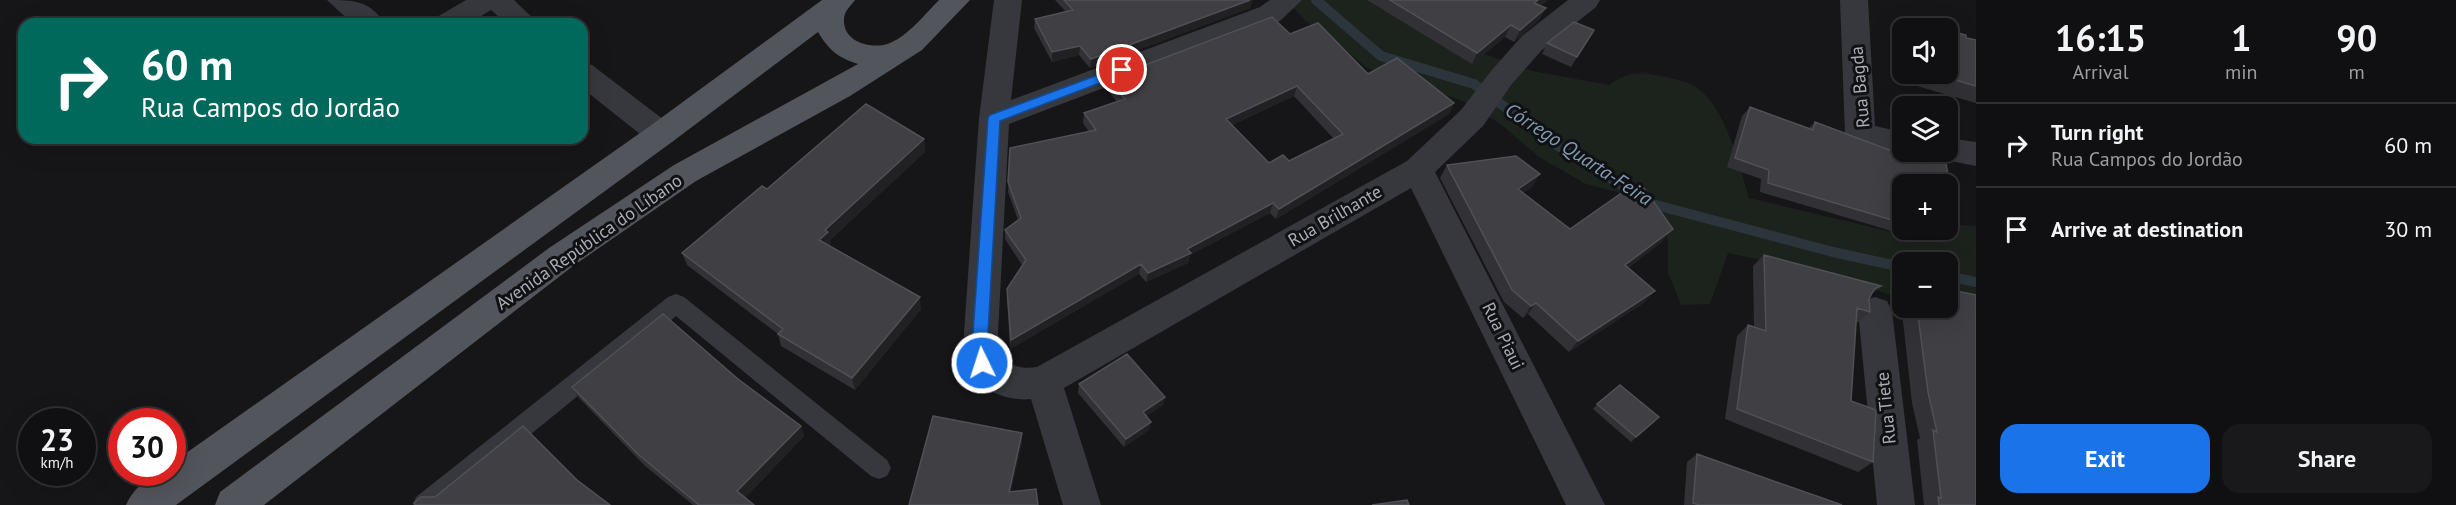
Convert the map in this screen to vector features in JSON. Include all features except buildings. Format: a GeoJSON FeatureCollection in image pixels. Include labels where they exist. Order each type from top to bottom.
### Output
{"type":"FeatureCollection","features":[{"type":"Feature","properties":{"kind":"main road","name":"Avenida República do Líbano"},"geometry":{"type":"LineString","coordinates":[[234,505],[571,251],[686,173],[840,88],[912,44],[956,0]]}},
{"type":"Feature","properties":{"kind":"main road"},"geometry":{"type":"LineString","coordinates":[[837,3],[829,16],[830,31],[837,41],[859,54],[881,57],[912,44]]}},
{"type":"Feature","properties":{"kind":"main road"},"geometry":{"type":"LineString","coordinates":[[145,505],[661,134],[837,3]]}},
{"type":"Feature","properties":{"kind":"street"},"geometry":{"type":"LineString","coordinates":[[341,0],[364,18]]}},
{"type":"Feature","properties":{"kind":"street"},"geometry":{"type":"LineString","coordinates":[[457,18],[487,0]]}},
{"type":"Feature","properties":{"kind":"street"},"geometry":{"type":"LineString","coordinates":[[496,0],[518,18]]}},
{"type":"Feature","properties":{"kind":"street"},"geometry":{"type":"LineString","coordinates":[[1008,0],[994,118],[981,333],[982,363],[1003,381],[1023,386],[1044,381],[1082,505]]}},
{"type":"Feature","properties":{"kind":"street","name":"Rua Brilhante"},"geometry":{"type":"LineString","coordinates":[[1044,381],[1418,169],[1472,118],[1501,78],[1532,43],[1586,0]]}},
{"type":"Feature","properties":{"kind":"street","name":"Rua Bagda"},"geometry":{"type":"LineString","coordinates":[[1854,0],[1860,134],[1892,141]]}},
{"type":"Feature","properties":{"kind":"street"},"geometry":{"type":"LineString","coordinates":[[994,118],[1279,7]]}},
{"type":"Feature","properties":{"kind":"street"},"geometry":{"type":"LineString","coordinates":[[588,77],[661,134]]}},
{"type":"Feature","properties":{"kind":"street"},"geometry":{"type":"LineString","coordinates":[[1958,152],[1976,154]]}},
{"type":"Feature","properties":{"kind":"street","name":"Rua Piaui"},"geometry":{"type":"LineString","coordinates":[[1418,169],[1586,505]]}},
{"type":"Feature","properties":{"kind":"street","name":"Rua Tiete"},"geometry":{"type":"LineString","coordinates":[[1875,311],[1896,505]]}},
{"type":"Feature","properties":{"kind":"lane"},"geometry":{"type":"LineString","coordinates":[[425,505],[676,303],[879,468]]}},
{"type":"Feature","properties":{"kind":"shaded area"},"geometry":{"type":"Polygon","coordinates":[[[1286,0],[1368,0],[1434,36],[1532,71],[1609,85],[1627,75],[1645,73],[1684,81],[1696,87],[1716,108],[1736,154],[1749,198],[1892,232],[1892,240],[1958,240],[1958,225],[1976,226],[1976,327],[1958,315],[1958,252],[1892,252],[1892,296],[1850,279],[1728,253],[1710,304],[1681,305],[1668,273],[1668,241],[1660,216],[1629,195],[1586,184],[1539,157],[1502,125],[1465,102],[1367,68],[1332,38],[1306,21],[1286,0]]]}},
{"type":"Feature","properties":{"kind":"waterway","name":"Córrego Quarta-Feira"},"geometry":{"type":"LineString","coordinates":[[1316,0],[1381,56],[1474,84],[1552,142],[1652,204],[1833,252],[1892,265]]}},
{"type":"Feature","properties":{"kind":"waterway","name":"Córrego Quarta-Feira"},"geometry":{"type":"LineString","coordinates":[[1958,278],[1976,282]]}},
{"type":"Feature","properties":{"kind":"route"},"geometry":{"type":"LineString","coordinates":[[982,363],[981,333],[994,118],[1122,70]]}}]}
